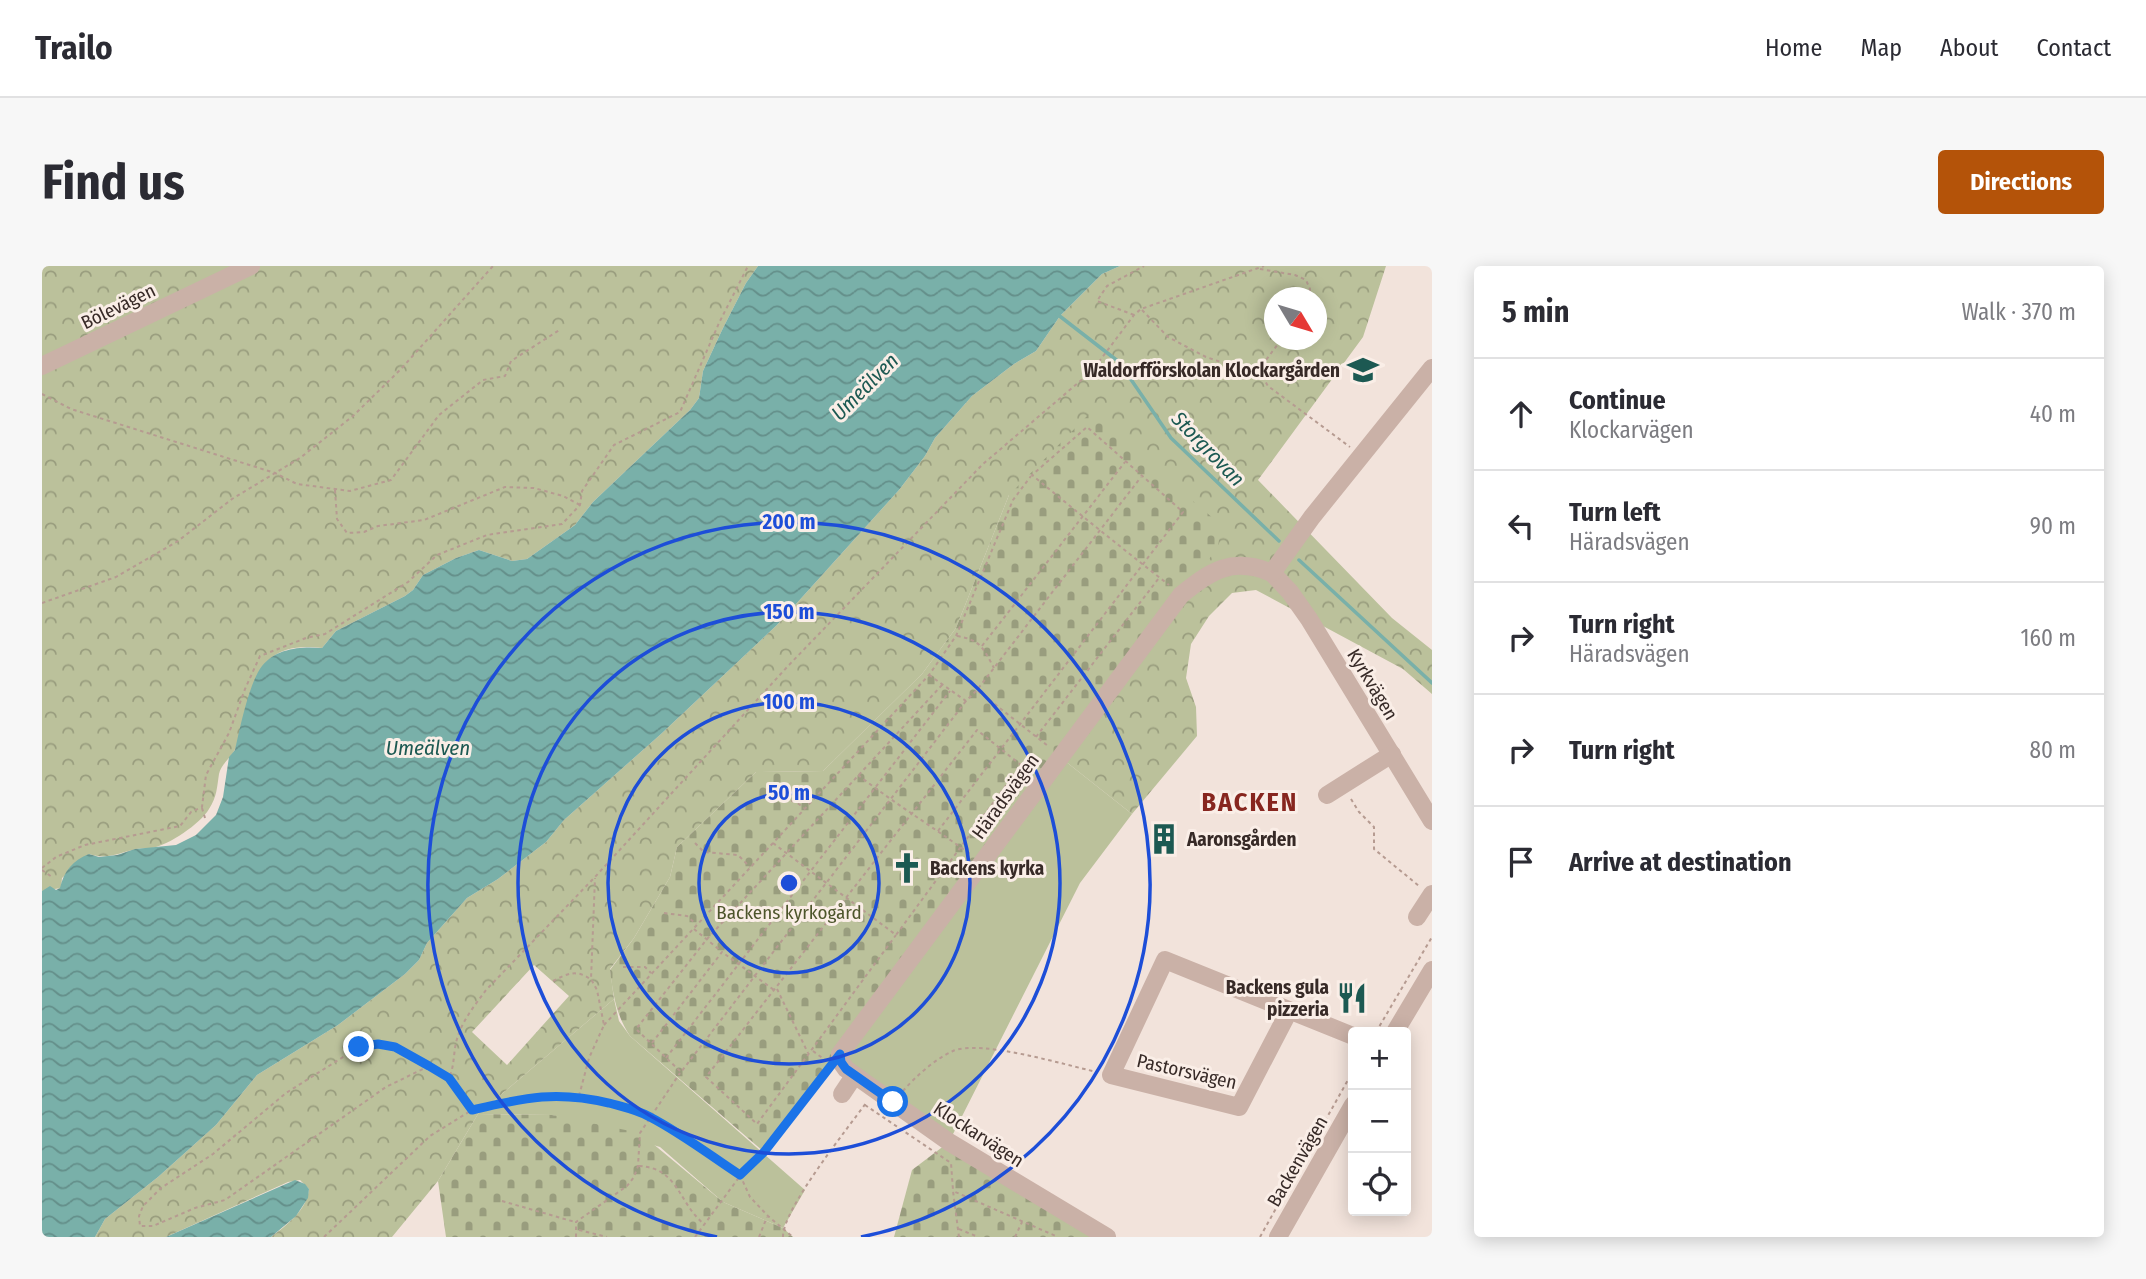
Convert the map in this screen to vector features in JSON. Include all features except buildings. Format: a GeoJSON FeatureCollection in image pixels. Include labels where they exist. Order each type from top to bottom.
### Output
{"type":"FeatureCollection","features":[{"type":"Feature","properties":{"kind":"street","name":"Bölevägen"},"geometry":{"type":"LineString","coordinates":[[42,366],[251,266]]}},
{"type":"Feature","properties":{"kind":"street"},"geometry":{"type":"LineString","coordinates":[[1272,573],[1312,517],[1362,456],[1426,388],[1432,368]]}},
{"type":"Feature","properties":{"kind":"street","name":"Häradsvägen"},"geometry":{"type":"LineString","coordinates":[[836,1060],[1181,595],[1208,573],[1228,566],[1245,566],[1272,573]]}},
{"type":"Feature","properties":{"kind":"street","name":"Kyrkvägen"},"geometry":{"type":"LineString","coordinates":[[1272,573],[1290,592],[1308,619],[1432,821]]}},
{"type":"Feature","properties":{"kind":"street"},"geometry":{"type":"LineString","coordinates":[[1327,794],[1392,754]]}},
{"type":"Feature","properties":{"kind":"street"},"geometry":{"type":"LineString","coordinates":[[1417,917],[1432,894]]}},
{"type":"Feature","properties":{"kind":"street","name":"Pastorsvägen"},"geometry":{"type":"LineString","coordinates":[[1289,1011],[1239,1107],[1111,1075],[1165,960],[1348,1034]]}},
{"type":"Feature","properties":{"kind":"street"},"geometry":{"type":"LineString","coordinates":[[1398,1027],[1432,970]]}},
{"type":"Feature","properties":{"kind":"street","name":"Klockarvägen"},"geometry":{"type":"LineString","coordinates":[[836,1060],[854,1076],[870,1098],[893,1102],[949,1142],[1107,1237]]}},
{"type":"Feature","properties":{"kind":"street"},"geometry":{"type":"LineString","coordinates":[[842,1094],[854,1076]]}},
{"type":"Feature","properties":{"kind":"street","name":"Backenvägen"},"geometry":{"type":"LineString","coordinates":[[1278,1237],[1348,1114]]}},
{"type":"Feature","properties":{"kind":"path"},"geometry":{"type":"LineString","coordinates":[[42,603],[116,577],[178,541],[232,499],[300,458],[353,416],[401,369],[493,266]]}},
{"type":"Feature","properties":{"kind":"path"},"geometry":{"type":"LineString","coordinates":[[205,818],[202,807],[206,775],[229,733],[260,656],[306,638],[326,634],[408,582],[437,555],[487,535],[562,524],[580,505],[582,491],[614,445],[680,412],[719,323],[748,266]]}},
{"type":"Feature","properties":{"kind":"path"},"geometry":{"type":"LineString","coordinates":[[1134,315],[1097,301],[1107,286],[1144,266]]}},
{"type":"Feature","properties":{"kind":"path"},"geometry":{"type":"LineString","coordinates":[[449,1078],[455,1065],[456,1041],[486,990],[595,877],[788,666],[983,464],[1092,370],[1130,318],[1141,309],[1264,266]]}},
{"type":"Feature","properties":{"kind":"path"},"geometry":{"type":"LineString","coordinates":[[1257,269],[1295,275],[1306,280],[1309,287]]}},
{"type":"Feature","properties":{"kind":"path"},"geometry":{"type":"LineString","coordinates":[[1141,309],[1168,337],[1206,357],[1262,376],[1268,386],[1362,456]]}},
{"type":"Feature","properties":{"kind":"path"},"geometry":{"type":"LineString","coordinates":[[42,394],[71,409],[275,473],[297,484],[349,491],[391,480],[439,415],[483,380],[505,376],[511,361],[561,328]]}},
{"type":"Feature","properties":{"kind":"path"},"geometry":{"type":"LineString","coordinates":[[1262,376],[1266,360],[1274,350]]}},
{"type":"Feature","properties":{"kind":"path"},"geometry":{"type":"LineString","coordinates":[[579,1096],[589,1058],[604,1025],[929,675],[956,636],[1013,500],[1032,475],[1087,427],[1182,512],[938,831]]}},
{"type":"Feature","properties":{"kind":"path"},"geometry":{"type":"LineString","coordinates":[[982,646],[1126,461]]}},
{"type":"Feature","properties":{"kind":"path"},"geometry":{"type":"LineString","coordinates":[[1032,475],[1181,595]]}},
{"type":"Feature","properties":{"kind":"path"},"geometry":{"type":"LineString","coordinates":[[576,1222],[627,1186],[634,1177],[638,1166],[640,1133],[649,1116],[966,701],[1142,476]]}},
{"type":"Feature","properties":{"kind":"path"},"geometry":{"type":"LineString","coordinates":[[335,489],[337,519],[347,533],[424,520],[505,487],[534,488],[563,496],[580,505]]}},
{"type":"Feature","properties":{"kind":"path"},"geometry":{"type":"LineString","coordinates":[[1036,737],[1159,578]]}},
{"type":"Feature","properties":{"kind":"path"},"geometry":{"type":"LineString","coordinates":[[956,636],[973,639],[982,646],[994,668]]}},
{"type":"Feature","properties":{"kind":"path"},"geometry":{"type":"LineString","coordinates":[[929,675],[966,701]]}},
{"type":"Feature","properties":{"kind":"path"},"geometry":{"type":"LineString","coordinates":[[681,1072],[636,1029],[706,939],[942,685]]}},
{"type":"Feature","properties":{"kind":"path"},"geometry":{"type":"LineString","coordinates":[[977,690],[1060,757]]}},
{"type":"Feature","properties":{"kind":"path"},"geometry":{"type":"LineString","coordinates":[[666,1058],[950,691]]}},
{"type":"Feature","properties":{"kind":"path"},"geometry":{"type":"LineString","coordinates":[[977,730],[1021,765],[757,1124],[706,1077],[912,812],[977,730]]}},
{"type":"Feature","properties":{"kind":"path"},"geometry":{"type":"LineString","coordinates":[[858,775],[891,801],[912,812],[982,863]]}},
{"type":"Feature","properties":{"kind":"path"},"geometry":{"type":"LineString","coordinates":[[1343,785],[1359,812],[1374,827],[1374,849],[1432,894]]}},
{"type":"Feature","properties":{"kind":"path"},"geometry":{"type":"LineString","coordinates":[[766,790],[777,799],[796,801],[805,809]]}},
{"type":"Feature","properties":{"kind":"path"},"geometry":{"type":"LineString","coordinates":[[52,877],[42,869],[56,857],[85,845],[180,826],[191,812],[202,807]]}},
{"type":"Feature","properties":{"kind":"path"},"geometry":{"type":"LineString","coordinates":[[695,843],[704,852],[738,855],[750,868]]}},
{"type":"Feature","properties":{"kind":"path"},"geometry":{"type":"LineString","coordinates":[[773,843],[896,935]]}},
{"type":"Feature","properties":{"kind":"path"},"geometry":{"type":"LineString","coordinates":[[595,877],[591,979],[597,989],[604,1025]]}},
{"type":"Feature","properties":{"kind":"path"},"geometry":{"type":"LineString","coordinates":[[922,900],[928,904]]}},
{"type":"Feature","properties":{"kind":"path"},"geometry":{"type":"LineString","coordinates":[[664,913],[687,916],[697,925]]}},
{"type":"Feature","properties":{"kind":"path"},"geometry":{"type":"LineString","coordinates":[[694,929],[738,964],[775,988],[809,1054]]}},
{"type":"Feature","properties":{"kind":"path"},"geometry":{"type":"LineString","coordinates":[[1379,1027],[1432,937]]}},
{"type":"Feature","properties":{"kind":"path"},"geometry":{"type":"LineString","coordinates":[[652,1044],[722,951]]}},
{"type":"Feature","properties":{"kind":"path"},"geometry":{"type":"LineString","coordinates":[[623,967],[645,967],[652,974]]}},
{"type":"Feature","properties":{"kind":"path"},"geometry":{"type":"LineString","coordinates":[[553,981],[567,974],[578,973],[591,979]]}},
{"type":"Feature","properties":{"kind":"path"},"geometry":{"type":"LineString","coordinates":[[429,1066],[386,1087],[225,1200],[195,1208],[153,1226],[140,1226],[139,1216],[144,1206],[161,1188],[213,1154],[286,1093],[359,1047],[378,1044],[395,1047],[429,1066],[449,1078],[472,1110]]}},
{"type":"Feature","properties":{"kind":"path"},"geometry":{"type":"LineString","coordinates":[[893,1102],[934,1062],[955,1050],[977,1046],[1111,1075]]}},
{"type":"Feature","properties":{"kind":"path"},"geometry":{"type":"LineString","coordinates":[[695,1237],[740,1175],[764,1152],[836,1060],[811,1050]]}},
{"type":"Feature","properties":{"kind":"path"},"geometry":{"type":"LineString","coordinates":[[1260,1237],[1348,1080]]}},
{"type":"Feature","properties":{"kind":"path"},"geometry":{"type":"LineString","coordinates":[[324,1237],[430,1136],[472,1110],[549,1096],[579,1096],[649,1116],[740,1175],[750,1197],[793,1237]]}},
{"type":"Feature","properties":{"kind":"path"},"geometry":{"type":"LineString","coordinates":[[783,1237],[783,1228],[804,1190],[870,1098],[951,1163],[959,1237]]}},
{"type":"Feature","properties":{"kind":"path"},"geometry":{"type":"LineString","coordinates":[[638,1166],[652,1166],[661,1171],[677,1187],[687,1207],[704,1224]]}},
{"type":"Feature","properties":{"kind":"path"},"geometry":{"type":"LineString","coordinates":[[953,1191],[1058,1237]]}},
{"type":"Feature","properties":{"kind":"path"},"geometry":{"type":"LineString","coordinates":[[502,1201],[576,1222]]}},
{"type":"Feature","properties":{"kind":"path"},"geometry":{"type":"LineString","coordinates":[[759,1237],[768,1216]]}},
{"type":"Feature","properties":{"kind":"path"},"geometry":{"type":"LineString","coordinates":[[1015,1237],[1022,1221]]}},
{"type":"Feature","properties":{"kind":"path"},"geometry":{"type":"LineString","coordinates":[[576,1222],[576,1237]]}},
{"type":"Feature","properties":{"kind":"path"},"geometry":{"type":"LineString","coordinates":[[958,1228],[978,1237]]}},
{"type":"Feature","properties":{"kind":"path"},"geometry":{"type":"LineString","coordinates":[[578,1230],[607,1237]]}},
{"type":"Feature","properties":{"kind":"green space"},"geometry":{"type":"Polygon","coordinates":[[[42,266],[758,266],[746,283],[703,371],[699,398],[690,410],[593,502],[575,525],[527,559],[512,561],[479,550],[456,558],[423,575],[413,590],[405,596],[336,631],[322,648],[298,648],[280,652],[267,662],[258,675],[236,747],[220,770],[212,805],[205,815],[175,838],[159,846],[107,856],[89,854],[62,878],[61,888],[42,891],[42,266]]]}},
{"type":"Feature","properties":{"kind":"green space"},"geometry":{"type":"Polygon","coordinates":[[[1120,266],[1386,266],[1363,337],[1258,480],[1392,618],[1432,650],[1432,694],[1403,669],[1256,590],[1232,593],[1209,616],[1191,644],[1186,678],[1196,707],[1197,736],[1132,814],[1060,757],[1009,495],[956,628],[922,674],[823,771],[756,772],[677,847],[670,877],[634,938],[610,969],[614,999],[478,1114],[438,1181],[392,1237],[271,1237],[290,1222],[304,1204],[309,1189],[300,1180],[288,1182],[166,1237],[95,1237],[105,1219],[158,1177],[216,1125],[257,1075],[338,1025],[405,974],[419,960],[427,943],[467,898],[498,879],[546,842],[564,820],[777,625],[899,490],[935,438],[972,396],[1036,351],[1060,316],[1102,274],[1120,266]],[[534,965],[472,1032],[507,1065],[569,996],[534,965]]]}},
{"type":"Feature","properties":{"kind":"green space","name":"Backens kyrkogård"},"geometry":{"type":"Polygon","coordinates":[[[1090,413],[1221,525],[1218,547],[764,1152],[630,1036],[618,1012],[610,970],[634,938],[670,877],[677,847],[756,772],[823,771],[922,674],[956,628],[1009,495],[1090,413]]]}},
{"type":"Feature","properties":{"kind":"green space"},"geometry":{"type":"Polygon","coordinates":[[[1060,757],[1132,814],[1080,883],[949,1142],[841,1062],[1060,757]]]}},
{"type":"Feature","properties":{"kind":"green space"},"geometry":{"type":"Polygon","coordinates":[[[614,999],[619,1021],[630,1036],[805,1190],[783,1228],[723,1202],[660,1147],[552,1115],[478,1114],[614,999]]]}},
{"type":"Feature","properties":{"kind":"green space"},"geometry":{"type":"Polygon","coordinates":[[[478,1114],[552,1115],[640,1133],[723,1202],[783,1228],[793,1237],[446,1237],[438,1181],[478,1114]]]}},
{"type":"Feature","properties":{"kind":"green space"},"geometry":{"type":"Polygon","coordinates":[[[949,1142],[1107,1237],[894,1237],[912,1170],[949,1142]]]}},
{"type":"Feature","properties":{"kind":"water","name":"Umeälven"},"geometry":{"type":"Polygon","coordinates":[[[758,266],[1120,266],[1102,274],[1060,316],[1036,351],[972,396],[935,438],[899,490],[777,625],[564,820],[546,842],[498,879],[467,898],[427,943],[419,960],[405,974],[338,1025],[257,1075],[216,1125],[158,1177],[105,1219],[95,1237],[42,1237],[42,891],[50,886],[56,890],[60,888],[70,867],[89,854],[99,857],[135,849],[176,845],[196,835],[216,815],[223,797],[229,757],[235,750],[253,683],[262,666],[274,655],[298,648],[322,648],[336,631],[405,596],[413,590],[423,575],[456,558],[479,550],[512,561],[527,559],[575,525],[593,502],[690,410],[699,398],[703,371],[746,283],[758,266]]]}},
{"type":"Feature","properties":{"kind":"water"},"geometry":{"type":"Polygon","coordinates":[[[295,1180],[309,1189],[308,1198],[296,1216],[271,1237],[166,1237],[295,1180]]]}},
{"type":"Feature","properties":{"kind":"waterway","name":"Storgrovan"},"geometry":{"type":"LineString","coordinates":[[1057,314],[1119,362],[1171,438],[1279,541]]}},
{"type":"Feature","properties":{"kind":"waterway","name":"Storgrovan"},"geometry":{"type":"LineString","coordinates":[[1299,560],[1432,683]]}},
{"type":"Feature","properties":{"kind":"place","name":"Waldorfförskolan Klockargården"},"geometry":{"type":"Point","coordinates":[1363,370]}},
{"type":"Feature","properties":{"kind":"place","name":"Aaronsgården"},"geometry":{"type":"Point","coordinates":[1164,839]}},
{"type":"Feature","properties":{"kind":"place","name":"Backens kyrka"},"geometry":{"type":"Point","coordinates":[907,868]}},
{"type":"Feature","properties":{"kind":"place","name":"Backens gula pizzeria"},"geometry":{"type":"Point","coordinates":[1352,998]}},
{"type":"Feature","properties":{"kind":"district","name":"BACKEN"},"geometry":{"type":"Point","coordinates":[1250,802]}},
{"type":"Feature","properties":{"kind":"route"},"geometry":{"type":"LineString","coordinates":[[359,1047],[378,1044],[395,1047],[449,1078],[472,1110],[549,1096],[579,1096],[624,1107],[649,1116],[740,1175],[764,1152],[840,1054],[846,1069],[893,1102]]}}]}
